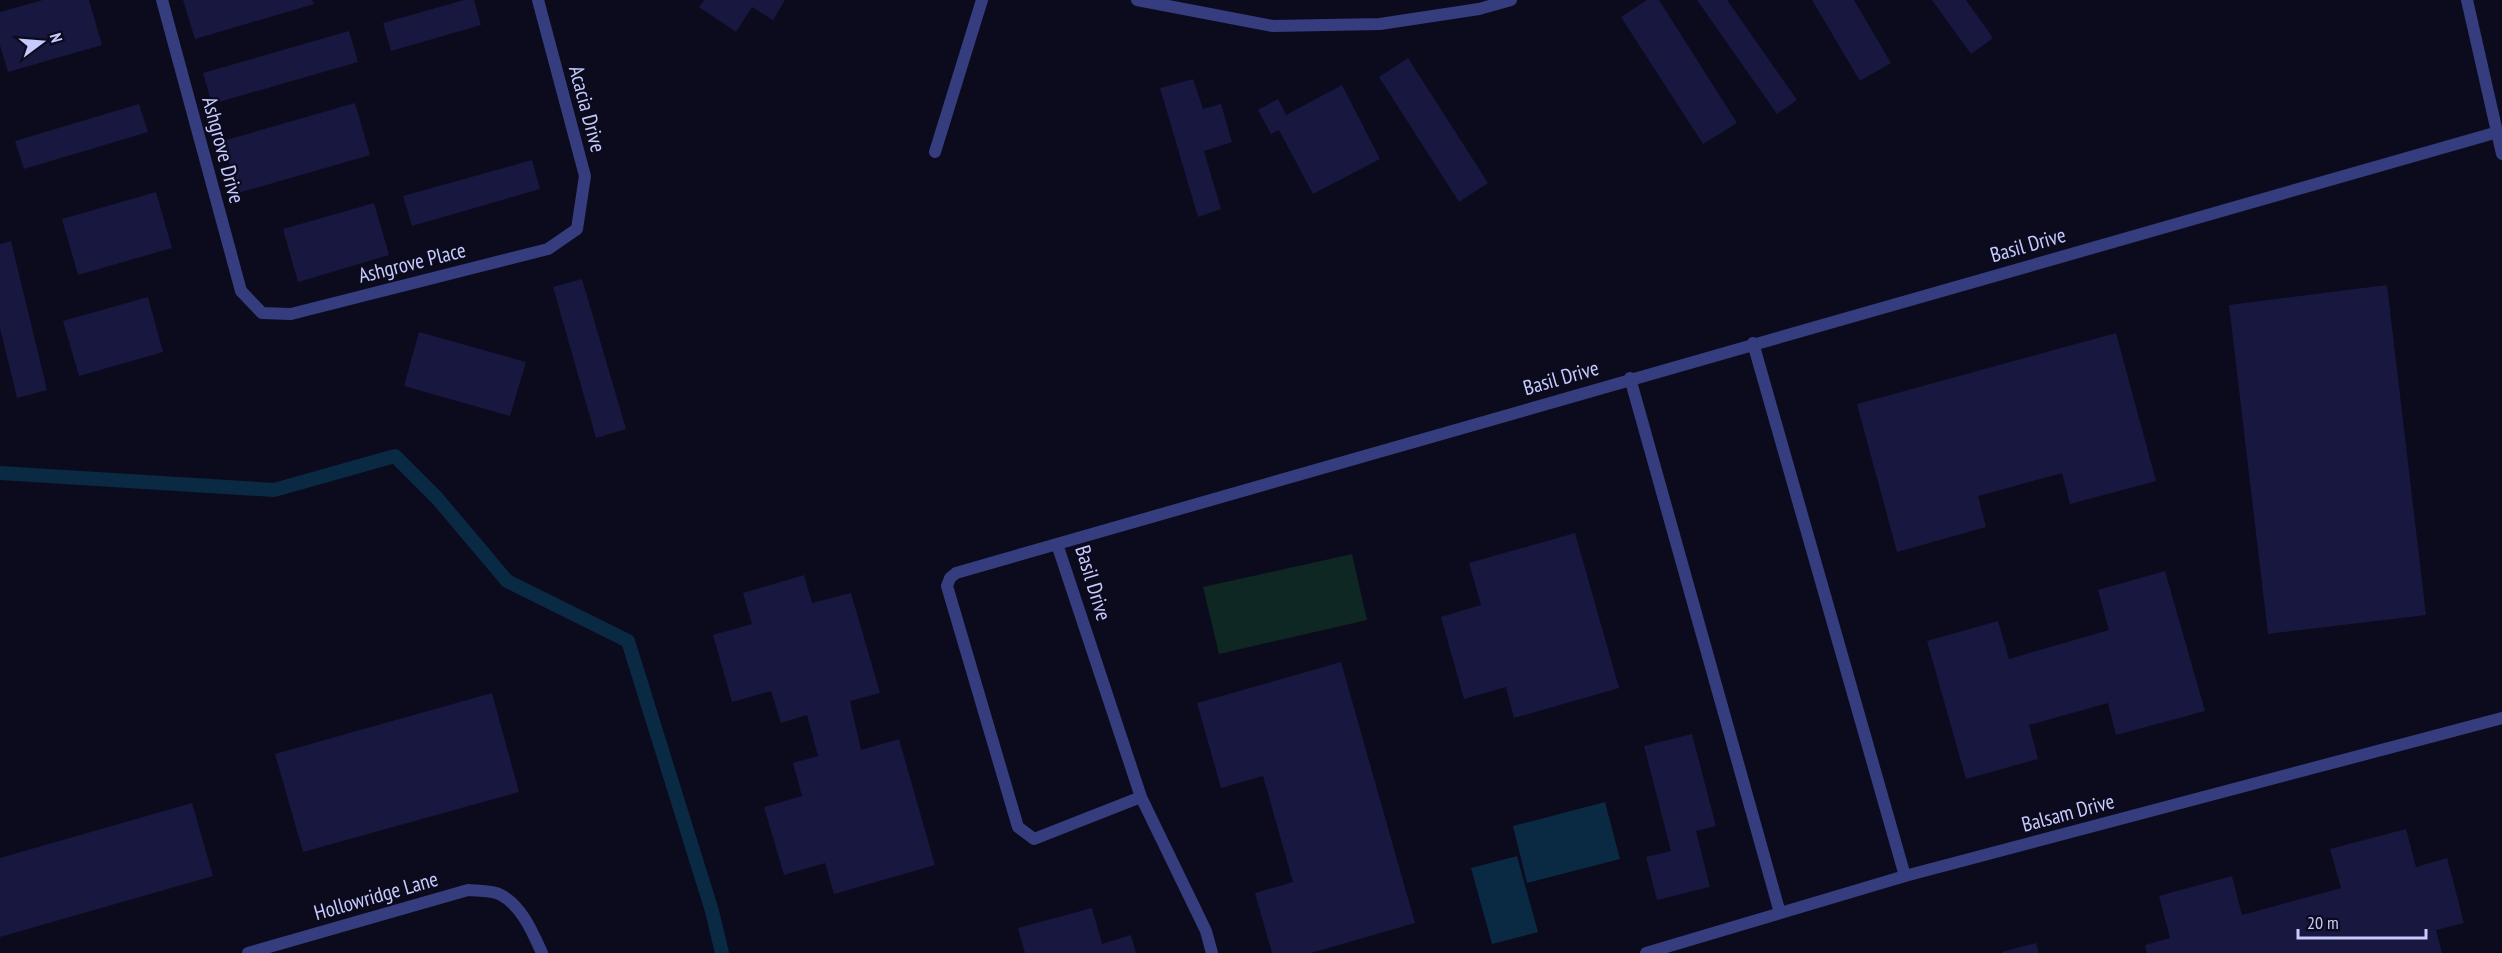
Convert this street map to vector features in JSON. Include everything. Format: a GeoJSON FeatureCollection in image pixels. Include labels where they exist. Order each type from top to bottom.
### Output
{"type":"FeatureCollection","features":[{"type":"Feature","properties":{"kind":"street","name":"Ashgrove Drive"},"geometry":{"type":"LineString","coordinates":[[162,0],[240,291],[255,304]]}},
{"type":"Feature","properties":{"kind":"street","name":"Acacia Drive"},"geometry":{"type":"LineString","coordinates":[[538,0],[585,176],[577,229]]}},
{"type":"Feature","properties":{"kind":"street"},"geometry":{"type":"LineString","coordinates":[[935,152],[982,0]]}},
{"type":"Feature","properties":{"kind":"street"},"geometry":{"type":"LineString","coordinates":[[1137,0],[1273,26],[1380,24],[1479,9],[1510,0]]}},
{"type":"Feature","properties":{"kind":"street"},"geometry":{"type":"LineString","coordinates":[[2467,0],[2502,154]]}},
{"type":"Feature","properties":{"kind":"street","name":"Basil Drive"},"geometry":{"type":"LineString","coordinates":[[1212,953],[1206,931],[1141,797],[1058,544],[1630,378],[2498,132]]}},
{"type":"Feature","properties":{"kind":"street","name":"Ashgrove Place"},"geometry":{"type":"LineString","coordinates":[[255,304],[262,313],[291,314],[548,249],[577,229]]}},
{"type":"Feature","properties":{"kind":"street"},"geometry":{"type":"LineString","coordinates":[[1753,343],[1905,876]]}},
{"type":"Feature","properties":{"kind":"street"},"geometry":{"type":"LineString","coordinates":[[1630,378],[1780,914]]}},
{"type":"Feature","properties":{"kind":"street"},"geometry":{"type":"LineString","coordinates":[[1058,544],[956,573],[950,578],[947,586],[1018,827],[1034,839],[1141,797]]}},
{"type":"Feature","properties":{"kind":"street","name":"Balsam Drive"},"geometry":{"type":"LineString","coordinates":[[1646,953],[1905,876],[2502,718]]}},
{"type":"Feature","properties":{"kind":"street","name":"Hollowridge Lane"},"geometry":{"type":"LineString","coordinates":[[248,953],[468,890],[500,894],[513,905],[530,927],[542,953]]}},
{"type":"Feature","properties":{"kind":"green space"},"geometry":{"type":"Polygon","coordinates":[[[1352,554],[1367,620],[1219,654],[1203,587],[1352,554]]]}},
{"type":"Feature","properties":{"kind":"water"},"geometry":{"type":"Polygon","coordinates":[[[1605,802],[1620,859],[1527,883],[1513,826],[1605,802]]]}},
{"type":"Feature","properties":{"kind":"water"},"geometry":{"type":"Polygon","coordinates":[[[1517,856],[1538,932],[1492,944],[1471,868],[1517,856]]]}},
{"type":"Feature","properties":{"kind":"building"},"geometry":{"type":"Polygon","coordinates":[[[43,0],[89,0],[102,45],[8,72],[0,45],[0,12],[43,0]]]}},
{"type":"Feature","properties":{"kind":"building"},"geometry":{"type":"Polygon","coordinates":[[[183,0],[312,0],[314,4],[195,39],[183,0]]]}},
{"type":"Feature","properties":{"kind":"building"},"geometry":{"type":"Polygon","coordinates":[[[464,0],[474,0],[481,25],[391,51],[383,23],[464,0]]]}},
{"type":"Feature","properties":{"kind":"building"},"geometry":{"type":"Polygon","coordinates":[[[704,0],[785,0],[773,20],[752,7],[736,32],[699,7],[704,0]]]}},
{"type":"Feature","properties":{"kind":"building"},"geometry":{"type":"Polygon","coordinates":[[[1647,0],[1659,0],[1737,123],[1703,144],[1621,17],[1647,0]]]}},
{"type":"Feature","properties":{"kind":"building"},"geometry":{"type":"Polygon","coordinates":[[[1697,0],[1727,0],[1797,100],[1777,114],[1697,0]]]}},
{"type":"Feature","properties":{"kind":"building"},"geometry":{"type":"Polygon","coordinates":[[[1812,0],[1854,0],[1891,63],[1860,81],[1812,0]]]}},
{"type":"Feature","properties":{"kind":"building"},"geometry":{"type":"Polygon","coordinates":[[[1932,0],[1966,0],[1993,38],[1971,54],[1932,0]]]}},
{"type":"Feature","properties":{"kind":"building"},"geometry":{"type":"Polygon","coordinates":[[[349,31],[358,62],[212,104],[203,73],[349,31]]]}},
{"type":"Feature","properties":{"kind":"building"},"geometry":{"type":"Polygon","coordinates":[[[1408,58],[1488,183],[1459,202],[1379,77],[1408,58]]]}},
{"type":"Feature","properties":{"kind":"building"},"geometry":{"type":"Polygon","coordinates":[[[1193,79],[1203,109],[1221,104],[1232,142],[1204,151],[1221,209],[1198,217],[1160,88],[1193,79]]]}},
{"type":"Feature","properties":{"kind":"building"},"geometry":{"type":"Polygon","coordinates":[[[1342,85],[1380,159],[1313,194],[1279,130],[1271,134],[1258,110],[1278,99],[1286,115],[1342,85]]]}},
{"type":"Feature","properties":{"kind":"building"},"geometry":{"type":"Polygon","coordinates":[[[355,103],[370,155],[238,193],[223,141],[355,103]]]}},
{"type":"Feature","properties":{"kind":"building"},"geometry":{"type":"Polygon","coordinates":[[[139,104],[148,132],[24,169],[15,141],[139,104]]]}},
{"type":"Feature","properties":{"kind":"building"},"geometry":{"type":"Polygon","coordinates":[[[532,160],[540,189],[412,226],[403,196],[532,160]]]}},
{"type":"Feature","properties":{"kind":"building"},"geometry":{"type":"Polygon","coordinates":[[[156,192],[172,248],[78,275],[62,219],[156,192]]]}},
{"type":"Feature","properties":{"kind":"building"},"geometry":{"type":"Polygon","coordinates":[[[374,203],[389,255],[298,282],[283,229],[374,203]]]}},
{"type":"Feature","properties":{"kind":"building"},"geometry":{"type":"Polygon","coordinates":[[[11,241],[47,390],[17,398],[0,328],[0,244],[11,241]]]}},
{"type":"Feature","properties":{"kind":"building"},"geometry":{"type":"Polygon","coordinates":[[[582,279],[626,429],[596,438],[553,287],[582,279]]]}},
{"type":"Feature","properties":{"kind":"building"},"geometry":{"type":"Polygon","coordinates":[[[2387,285],[2426,615],[2268,634],[2229,305],[2387,285]]]}},
{"type":"Feature","properties":{"kind":"building"},"geometry":{"type":"Polygon","coordinates":[[[148,297],[163,352],[79,376],[63,321],[148,297]]]}},
{"type":"Feature","properties":{"kind":"building"},"geometry":{"type":"Polygon","coordinates":[[[419,332],[526,362],[510,416],[404,386],[419,332]]]}},
{"type":"Feature","properties":{"kind":"building"},"geometry":{"type":"Polygon","coordinates":[[[2116,333],[2156,481],[2070,504],[2062,473],[1978,496],[1986,527],[1897,552],[1857,404],[2116,333]]]}},
{"type":"Feature","properties":{"kind":"building"},"geometry":{"type":"Polygon","coordinates":[[[1575,533],[1619,688],[1514,718],[1506,687],[1464,699],[1441,617],[1481,605],[1469,563],[1575,533]]]}},
{"type":"Feature","properties":{"kind":"building"},"geometry":{"type":"Polygon","coordinates":[[[2165,571],[2205,711],[2116,735],[2108,703],[2029,725],[2038,759],[1966,779],[1927,641],[1998,621],[2009,659],[2109,630],[2098,590],[2165,571]]]}},
{"type":"Feature","properties":{"kind":"building"},"geometry":{"type":"Polygon","coordinates":[[[804,575],[812,603],[851,593],[880,693],[850,701],[861,750],[899,739],[935,865],[834,894],[825,863],[784,875],[764,807],[802,796],[793,763],[818,756],[807,715],[781,723],[771,691],[732,702],[713,635],[752,624],[743,593],[804,575]]]}},
{"type":"Feature","properties":{"kind":"building"},"geometry":{"type":"Polygon","coordinates":[[[1341,662],[1415,923],[1311,953],[1272,953],[1255,893],[1293,882],[1263,776],[1221,788],[1197,703],[1341,662]]]}},
{"type":"Feature","properties":{"kind":"building"},"geometry":{"type":"Polygon","coordinates":[[[492,693],[519,792],[303,852],[275,754],[492,693]]]}},
{"type":"Feature","properties":{"kind":"building"},"geometry":{"type":"Polygon","coordinates":[[[1692,734],[1716,826],[1696,831],[1710,887],[1657,900],[1646,857],[1671,851],[1644,746],[1692,734]]]}},
{"type":"Feature","properties":{"kind":"building"},"geometry":{"type":"Polygon","coordinates":[[[192,803],[213,876],[0,937],[0,858],[192,803]]]}},
{"type":"Feature","properties":{"kind":"building"},"geometry":{"type":"Polygon","coordinates":[[[2406,829],[2416,867],[2447,858],[2464,923],[2436,930],[2442,953],[2147,953],[2145,945],[2170,938],[2159,896],[2232,876],[2242,915],[2341,888],[2330,849],[2406,829]]]}},
{"type":"Feature","properties":{"kind":"building"},"geometry":{"type":"Polygon","coordinates":[[[1092,908],[1102,944],[1131,935],[1136,953],[1025,953],[1018,928],[1092,908]]]}},
{"type":"Feature","properties":{"kind":"building"},"geometry":{"type":"Polygon","coordinates":[[[2036,943],[2039,953],[2002,953],[2002,952],[2036,943]]]}},
{"type":"Feature","properties":{"kind":"waterway"},"geometry":{"type":"LineString","coordinates":[[0,473],[274,490],[395,456],[437,498],[507,581],[628,641],[712,911],[722,953]]}}]}
